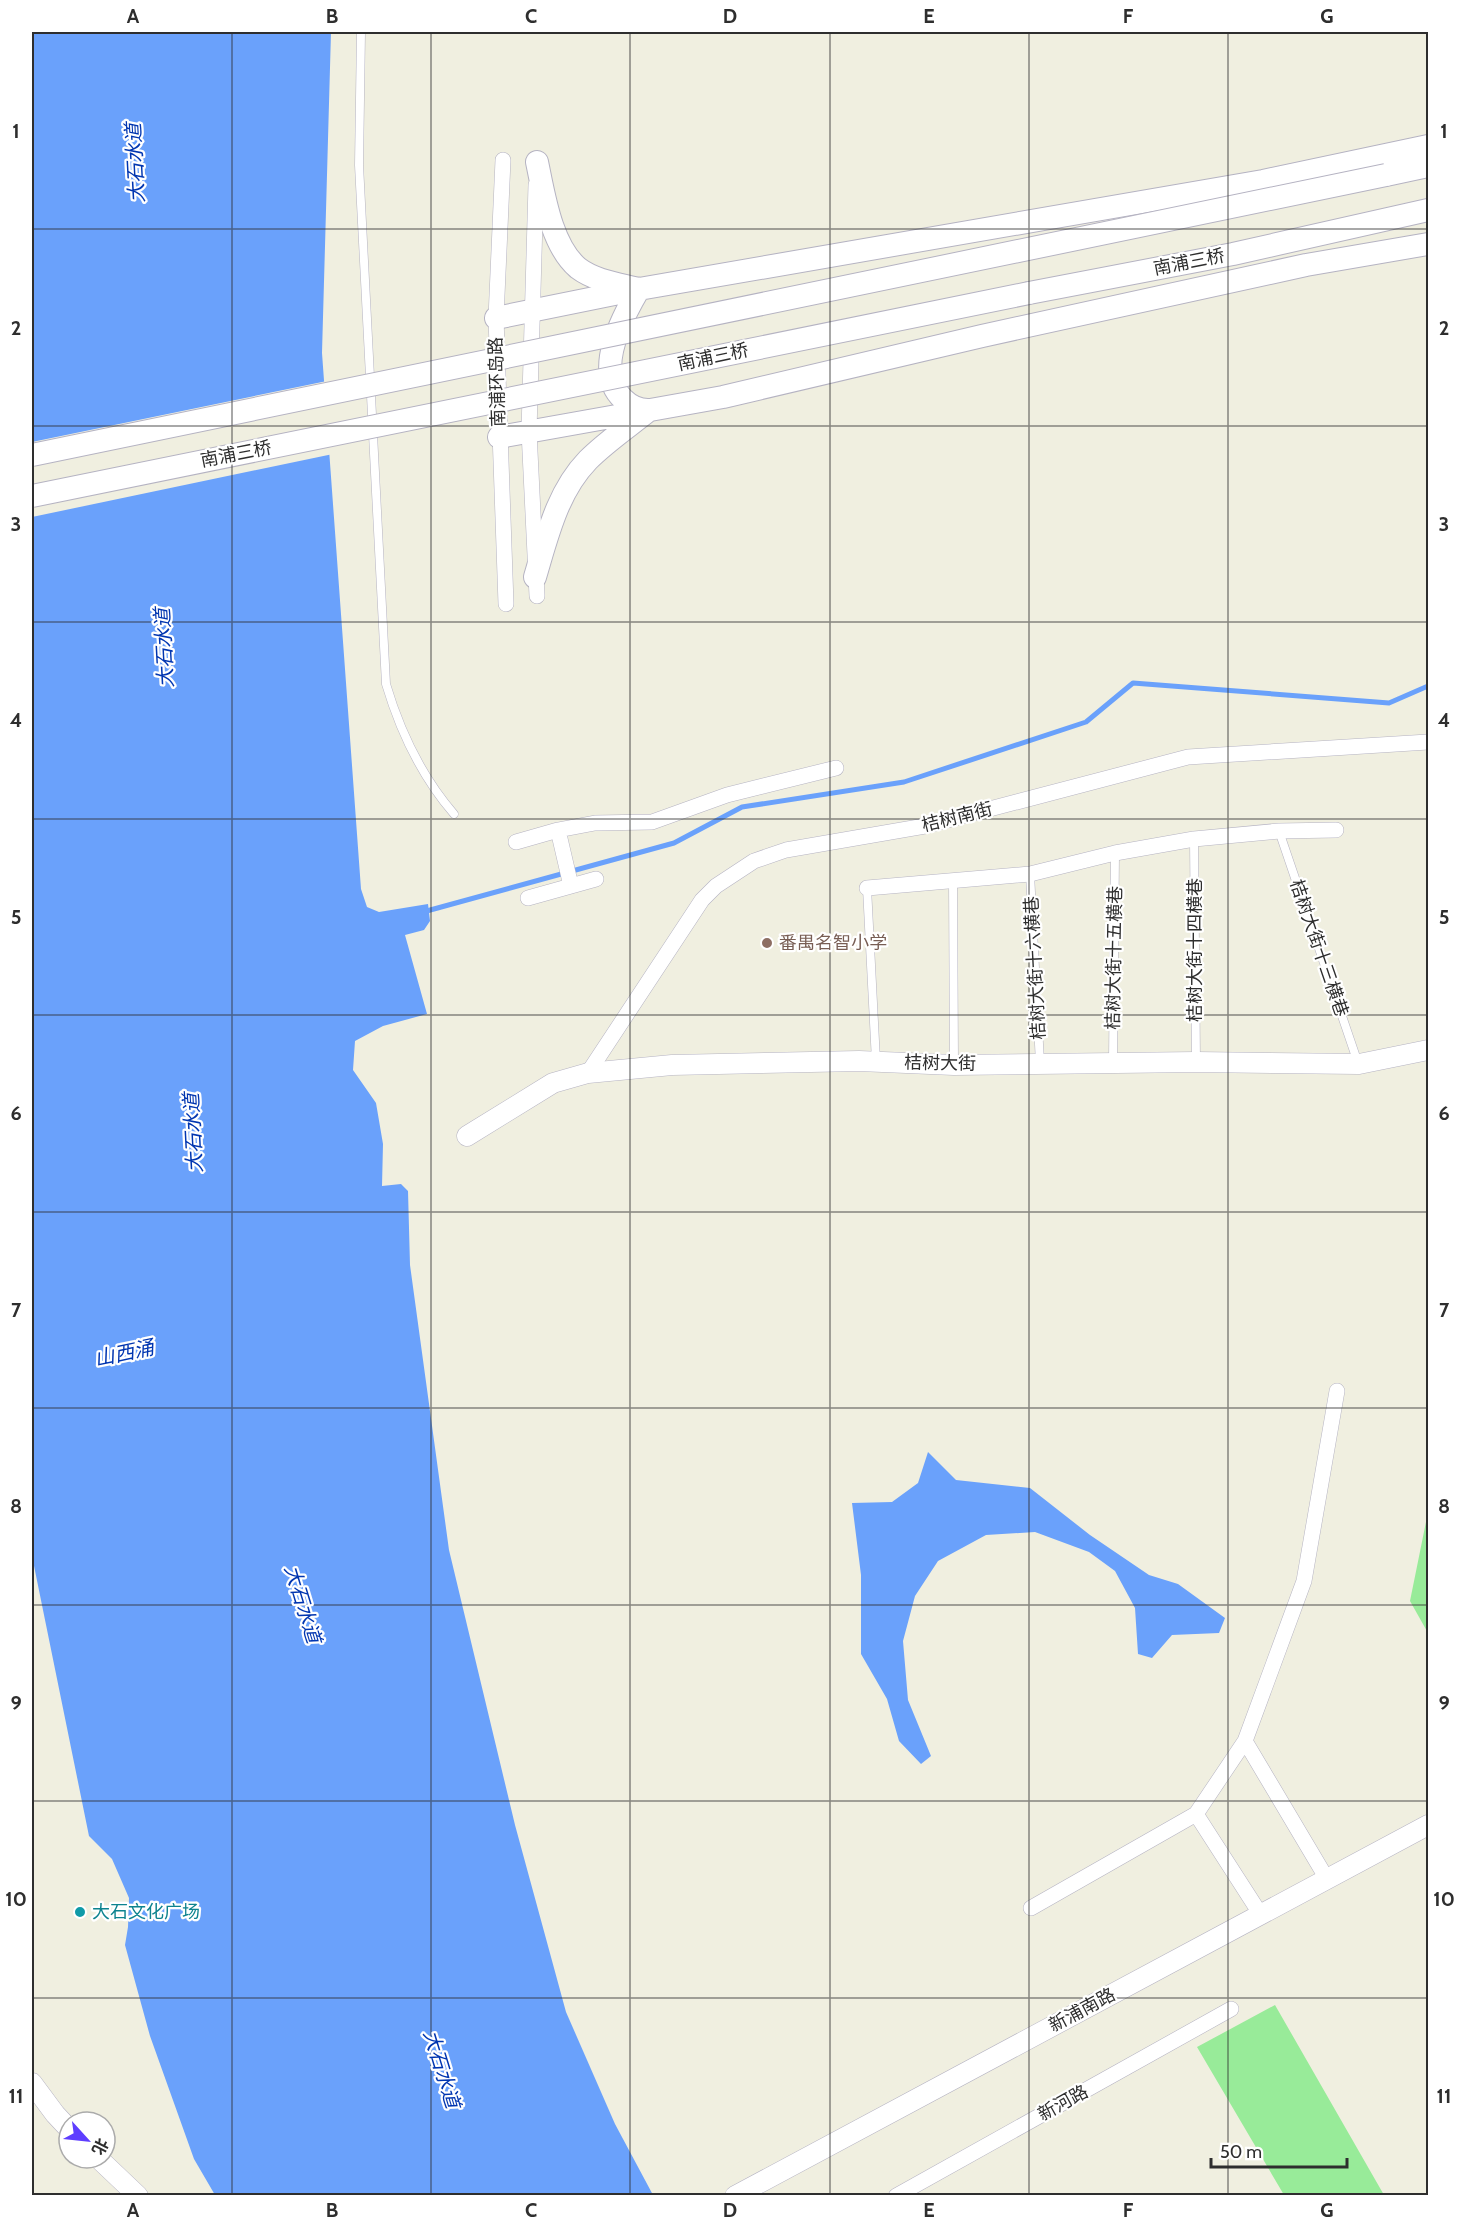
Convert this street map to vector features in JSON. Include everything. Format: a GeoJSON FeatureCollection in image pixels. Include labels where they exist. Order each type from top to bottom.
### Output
{"type":"FeatureCollection","features":[{"type":"Feature","properties":{"kind":"main road"},"geometry":{"type":"LineString","coordinates":[[495,318],[639,289],[1263,181],[1428,146]]}},
{"type":"Feature","properties":{"kind":"main road"},"geometry":{"type":"LineString","coordinates":[[537,162],[553,225],[565,253],[579,268],[605,281],[639,289]]}},
{"type":"Feature","properties":{"kind":"main road"},"geometry":{"type":"LineString","coordinates":[[32,455],[1428,166]]}},
{"type":"Feature","properties":{"kind":"main road","name":"南浦三桥"},"geometry":{"type":"LineString","coordinates":[[32,496],[1029,293],[1233,254],[1428,210]]}},
{"type":"Feature","properties":{"kind":"main road"},"geometry":{"type":"LineString","coordinates":[[499,437],[723,397],[982,336],[1306,265],[1428,244]]}},
{"type":"Feature","properties":{"kind":"main road"},"geometry":{"type":"LineString","coordinates":[[639,289],[623,316],[612,348],[610,365],[613,382],[619,396],[639,410],[649,410]]}},
{"type":"Feature","properties":{"kind":"main road"},"geometry":{"type":"LineString","coordinates":[[536,586],[551,522],[573,478],[586,462],[606,444],[649,410]]}},
{"type":"Feature","properties":{"kind":"street","name":"南浦环岛路"},"geometry":{"type":"LineString","coordinates":[[503,160],[495,318],[506,604]]}},
{"type":"Feature","properties":{"kind":"street","name":"南浦环岛路"},"geometry":{"type":"LineString","coordinates":[[536,586],[529,431],[537,162]]}},
{"type":"Feature","properties":{"kind":"street","name":"桔树南街"},"geometry":{"type":"LineString","coordinates":[[588,1073],[702,900],[716,886],[754,861],[786,850],[925,826],[1188,757],[1428,742]]}},
{"type":"Feature","properties":{"kind":"street"},"geometry":{"type":"LineString","coordinates":[[516,842],[558,830],[595,823],[652,822],[726,795],[836,768]]}},
{"type":"Feature","properties":{"kind":"street"},"geometry":{"type":"LineString","coordinates":[[558,830],[571,886]]}},
{"type":"Feature","properties":{"kind":"street"},"geometry":{"type":"LineString","coordinates":[[867,888],[1030,874],[1194,838],[1279,831],[1336,830]]}},
{"type":"Feature","properties":{"kind":"street"},"geometry":{"type":"LineString","coordinates":[[528,898],[596,879]]}},
{"type":"Feature","properties":{"kind":"street","name":"桔树大街"},"geometry":{"type":"LineString","coordinates":[[467,1136],[553,1083],[588,1073],[672,1065],[876,1062],[954,1065],[1196,1062],[1359,1064],[1428,1050]]}},
{"type":"Feature","properties":{"kind":"street"},"geometry":{"type":"LineString","coordinates":[[1031,1908],[1196,1814],[1245,1741],[1304,1581],[1337,1390]]}},
{"type":"Feature","properties":{"kind":"street"},"geometry":{"type":"LineString","coordinates":[[1245,1741],[1327,1879]]}},
{"type":"Feature","properties":{"kind":"street"},"geometry":{"type":"LineString","coordinates":[[1196,1814],[1261,1915]]}},
{"type":"Feature","properties":{"kind":"street","name":"新浦南路"},"geometry":{"type":"LineString","coordinates":[[735,2196],[1428,1825]]}},
{"type":"Feature","properties":{"kind":"street","name":"新河路"},"geometry":{"type":"LineString","coordinates":[[896,2196],[1231,2009]]}},
{"type":"Feature","properties":{"kind":"street"},"geometry":{"type":"LineString","coordinates":[[32,2083],[57,2116]]}},
{"type":"Feature","properties":{"kind":"street"},"geometry":{"type":"LineString","coordinates":[[107,2170],[125,2196]]}},
{"type":"Feature","properties":{"kind":"street"},"geometry":{"type":"LineString","coordinates":[[111,2170],[138,2196]]}},
{"type":"Feature","properties":{"kind":"lane"},"geometry":{"type":"LineString","coordinates":[[361,32],[359,165],[386,684],[396,718],[434,791],[454,814]]}},
{"type":"Feature","properties":{"kind":"lane","name":"桔树大街十三横巷"},"geometry":{"type":"LineString","coordinates":[[1279,831],[1359,1064]]}},
{"type":"Feature","properties":{"kind":"lane","name":"桔树大街十四横巷"},"geometry":{"type":"LineString","coordinates":[[1194,838],[1196,1062]]}},
{"type":"Feature","properties":{"kind":"lane","name":"桔树大街十五横巷"},"geometry":{"type":"LineString","coordinates":[[1113,1063],[1115,854]]}},
{"type":"Feature","properties":{"kind":"lane","name":"桔树大街十六横巷"},"geometry":{"type":"LineString","coordinates":[[1030,874],[1040,1063]]}},
{"type":"Feature","properties":{"kind":"lane"},"geometry":{"type":"LineString","coordinates":[[953,879],[954,1065]]}},
{"type":"Feature","properties":{"kind":"lane"},"geometry":{"type":"LineString","coordinates":[[867,888],[876,1062]]}},
{"type":"Feature","properties":{"kind":"green space"},"geometry":{"type":"Polygon","coordinates":[[[1428,1512],[1428,1633],[1410,1601],[1428,1512]]]}},
{"type":"Feature","properties":{"kind":"green space"},"geometry":{"type":"Polygon","coordinates":[[[1275,2005],[1384,2195],[1284,2195],[1197,2047],[1275,2005]]]}},
{"type":"Feature","properties":{"kind":"water"},"geometry":{"type":"Polygon","coordinates":[[[32,32],[331,32],[322,353],[361,889],[367,907],[379,912],[428,904],[430,921],[424,930],[405,935],[427,1014],[383,1026],[355,1041],[353,1070],[376,1103],[383,1144],[382,1186],[401,1184],[408,1191],[410,1265],[449,1550],[515,1825],[566,2012],[615,2124],[653,2195],[215,2195],[194,2159],[150,2036],[125,1945],[129,1898],[112,1859],[89,1836],[32,1556],[32,32]]]}},
{"type":"Feature","properties":{"kind":"water"},"geometry":{"type":"Polygon","coordinates":[[[928,1452],[956,1480],[1030,1488],[1090,1535],[1149,1575],[1178,1584],[1225,1618],[1219,1633],[1172,1635],[1152,1658],[1138,1654],[1135,1608],[1115,1571],[1089,1552],[1035,1532],[986,1535],[938,1561],[915,1596],[903,1641],[908,1700],[931,1756],[921,1764],[899,1741],[887,1699],[861,1654],[861,1575],[852,1503],[892,1502],[918,1483],[928,1452]]]}},
{"type":"Feature","properties":{"kind":"pier"},"geometry":{"type":"Polygon","coordinates":[[[327,381],[333,454],[32,517],[32,442],[327,381]]]}},
{"type":"Feature","properties":{"kind":"waterway"},"geometry":{"type":"LineString","coordinates":[[423,912],[674,843],[742,807],[904,782],[1086,722],[1133,683],[1389,703],[1428,686]]}},
{"type":"Feature","properties":{"kind":"place","name":"番禺名智小学"},"geometry":{"type":"Point","coordinates":[767,943]}},
{"type":"Feature","properties":{"kind":"place","name":"大石文化广场"},"geometry":{"type":"Point","coordinates":[80,1912]}},
{"type":"Feature","properties":{"kind":"water label","name":"大石水道"},"geometry":{"type":"Point","coordinates":[135,163]}},
{"type":"Feature","properties":{"kind":"water label","name":"大石水道"},"geometry":{"type":"Point","coordinates":[164,648]}},
{"type":"Feature","properties":{"kind":"water label","name":"大石水道"},"geometry":{"type":"Point","coordinates":[193,1133]}},
{"type":"Feature","properties":{"kind":"water label","name":"山西涌"},"geometry":{"type":"Point","coordinates":[124,1353]}},
{"type":"Feature","properties":{"kind":"water label","name":"大石水道"},"geometry":{"type":"Point","coordinates":[303,1604]}},
{"type":"Feature","properties":{"kind":"water label","name":"大石水道"},"geometry":{"type":"Point","coordinates":[442,2069]}}]}
